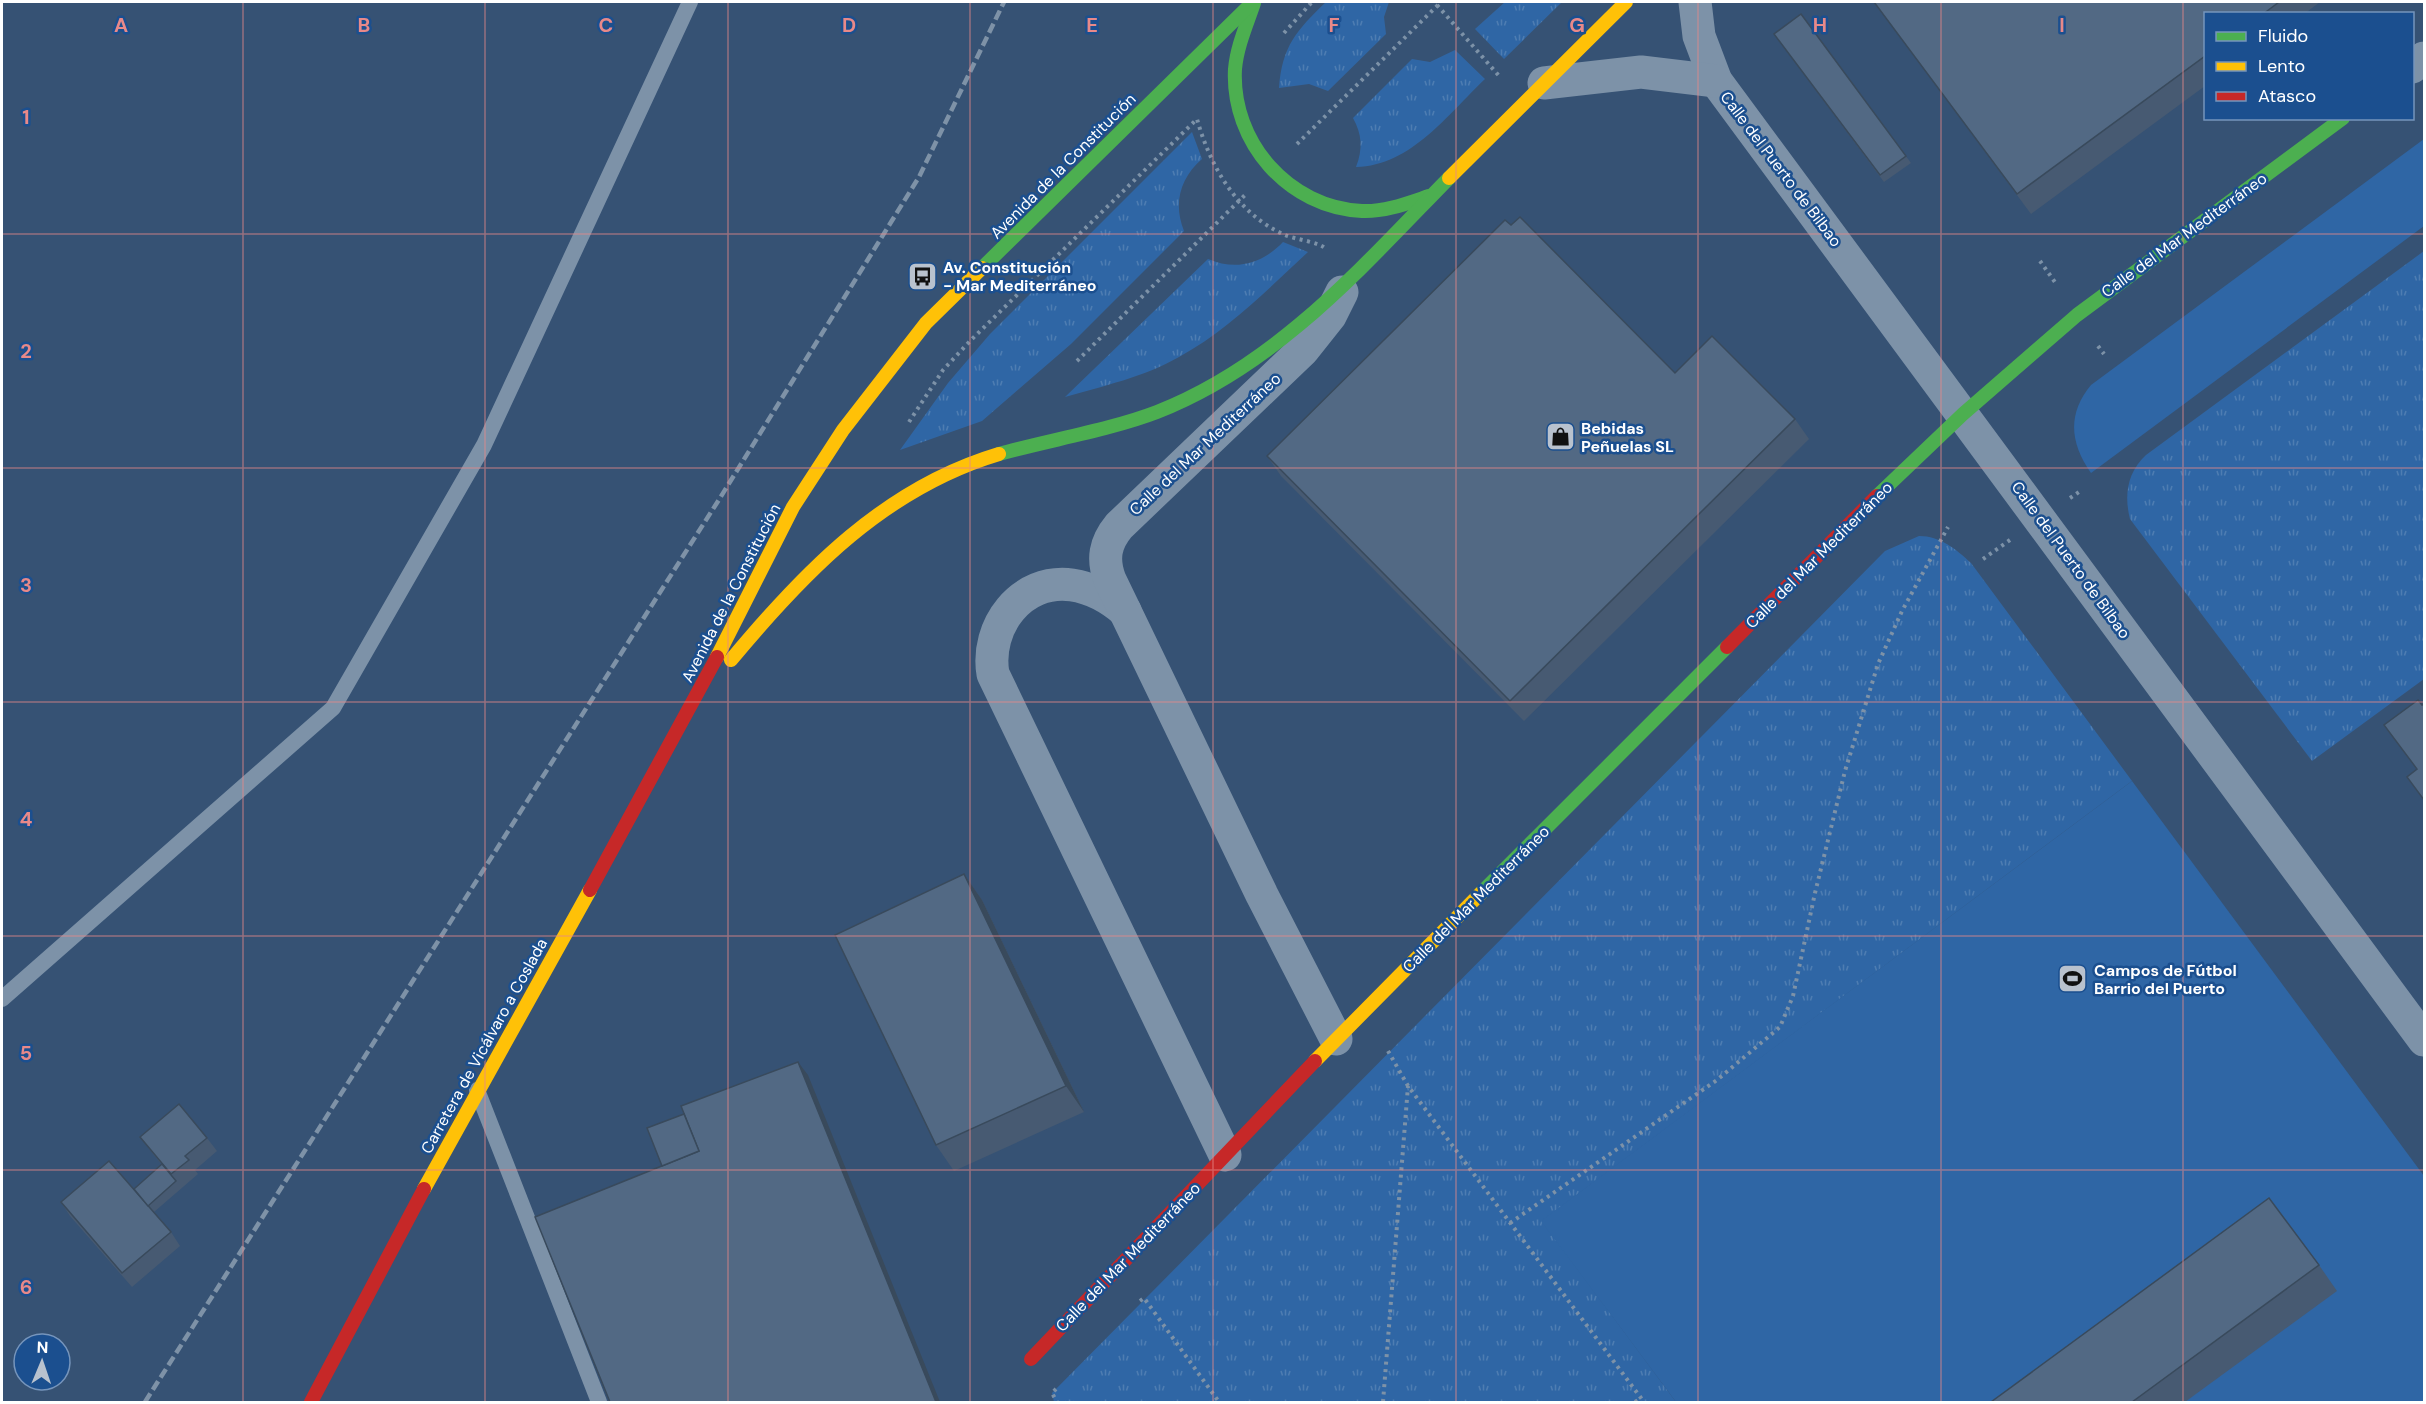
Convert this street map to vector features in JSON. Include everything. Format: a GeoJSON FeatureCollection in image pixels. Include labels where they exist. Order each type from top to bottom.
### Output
{"type":"FeatureCollection","features":[{"type":"Feature","properties":{"kind":"street","name":"Avenida de la Constitución"},"geometry":{"type":"LineString","coordinates":[[1254,2],[1243,34],[1235,70],[1238,106],[1250,140],[1270,170],[1307,196],[1328,205],[1361,211],[1394,208],[1432,195]]}},
{"type":"Feature","properties":{"kind":"street","name":"Avenida de la Constitución"},"geometry":{"type":"LineString","coordinates":[[692,707],[793,507],[843,430],[903,350],[934,316],[1254,2]]}},
{"type":"Feature","properties":{"kind":"street","name":"Avenida de la Constitución"},"geometry":{"type":"LineString","coordinates":[[692,707],[767,616],[807,574],[847,536],[913,490],[978,461],[1155,413],[1189,399],[1271,346],[1344,287],[1432,195],[1626,2]]}},
{"type":"Feature","properties":{"kind":"street","name":"Calle del Puerto de Bilbao"},"geometry":{"type":"LineString","coordinates":[[1695,2],[1699,36],[1716,81],[2424,1040]]}},
{"type":"Feature","properties":{"kind":"street","name":"Calle del Puerto de Bilbao"},"geometry":{"type":"LineString","coordinates":[[1533,93],[1641,72],[1716,81]]}},
{"type":"Feature","properties":{"kind":"street","name":"Calle del Mar Mediterráneo"},"geometry":{"type":"LineString","coordinates":[[1031,1359],[1336,1039],[1870,503],[1963,414],[2077,315],[2340,120]]}},
{"type":"Feature","properties":{"kind":"street","name":"Calle del Mar Mediterráneo"},"geometry":{"type":"LineString","coordinates":[[1336,1039],[1262,895],[1125,611],[1105,564],[1106,548],[1114,531],[1303,350],[1330,316],[1344,287]]}},
{"type":"Feature","properties":{"kind":"street"},"geometry":{"type":"LineString","coordinates":[[1125,611],[1106,597],[1071,585],[1057,585],[1029,594],[1004,615],[995,632],[991,651],[993,674],[1225,1155]]}},
{"type":"Feature","properties":{"kind":"street","name":"Carretera de Vicálvaro a Coslada"},"geometry":{"type":"LineString","coordinates":[[311,1402],[326,1368],[477,1090],[692,707]]}},
{"type":"Feature","properties":{"kind":"lane"},"geometry":{"type":"LineString","coordinates":[[2,999],[333,708],[484,445],[690,2]]}},
{"type":"Feature","properties":{"kind":"lane"},"geometry":{"type":"LineString","coordinates":[[477,1090],[599,1402]]}},
{"type":"Feature","properties":{"kind":"path"},"geometry":{"type":"LineString","coordinates":[[1282,36],[1312,2]]}},
{"type":"Feature","properties":{"kind":"path"},"geometry":{"type":"LineString","coordinates":[[1437,5],[1500,77],[1533,93]]}},
{"type":"Feature","properties":{"kind":"path"},"geometry":{"type":"LineString","coordinates":[[1493,85],[1508,70]]}},
{"type":"Feature","properties":{"kind":"path"},"geometry":{"type":"LineString","coordinates":[[909,422],[943,370],[972,339],[1197,118],[1204,145],[1220,176],[1239,201],[1262,221],[1284,234],[1328,249],[1320,257]]}},
{"type":"Feature","properties":{"kind":"path"},"geometry":{"type":"LineString","coordinates":[[1288,141],[1299,153]]}},
{"type":"Feature","properties":{"kind":"path"},"geometry":{"type":"LineString","coordinates":[[1510,1223],[1717,1080],[1780,1027],[1793,996],[1845,771],[1878,664],[1902,611],[1948,527]]}},
{"type":"Feature","properties":{"kind":"path"},"geometry":{"type":"LineString","coordinates":[[1388,1051],[1408,1086],[1642,1400],[1635,1402]]}},
{"type":"Feature","properties":{"kind":"path"},"geometry":{"type":"LineString","coordinates":[[1383,1402],[1408,1086]]}},
{"type":"Feature","properties":{"kind":"path"},"geometry":{"type":"LineString","coordinates":[[1144,1298],[1219,1402]]}},
{"type":"Feature","properties":{"kind":"green space"},"geometry":{"type":"Polygon","coordinates":[[[1326,2],[1389,2],[1384,17],[1386,34],[1328,91],[1309,84],[1279,88],[1284,61],[1293,40],[1299,30],[1326,2]]]}},
{"type":"Feature","properties":{"kind":"green space"},"geometry":{"type":"Polygon","coordinates":[[[1505,2],[1562,2],[1504,59],[1475,29],[1505,2]]]}},
{"type":"Feature","properties":{"kind":"green space"},"geometry":{"type":"Polygon","coordinates":[[[1455,50],[1485,79],[1427,136],[1411,148],[1394,158],[1356,167],[1360,154],[1360,142],[1353,118],[1412,59],[1430,62],[1455,50]]]}},
{"type":"Feature","properties":{"kind":"green space"},"geometry":{"type":"Polygon","coordinates":[[[1192,132],[1202,159],[1188,174],[1181,192],[1179,211],[1184,231],[1071,344],[982,421],[900,450],[948,383],[990,334],[1192,132]]]}},
{"type":"Feature","properties":{"kind":"green space"},"geometry":{"type":"Polygon","coordinates":[[[2424,139],[2424,226],[2091,473],[2079,451],[2074,429],[2078,407],[2091,385],[2424,139]]]}},
{"type":"Feature","properties":{"kind":"green space"},"geometry":{"type":"Polygon","coordinates":[[[1283,242],[1308,252],[1214,335],[1179,357],[1152,370],[1065,397],[1208,259],[1218,263],[1238,265],[1248,263],[1266,256],[1283,242]]]}},
{"type":"Feature","properties":{"kind":"green space"},"geometry":{"type":"Polygon","coordinates":[[[2424,251],[2424,679],[2312,761],[2130,519],[2127,493],[2135,469],[2146,455],[2424,251]]]}},
{"type":"Feature","properties":{"kind":"green space"},"geometry":{"type":"Polygon","coordinates":[[[1919,536],[1941,541],[1971,563],[2132,781],[1542,1221],[1676,1402],[1054,1402],[1052,1393],[1885,551],[1919,536]]]}},
{"type":"Feature","properties":{"kind":"green space","name":"Campos de Fútbol Barrio del Puerto"},"geometry":{"type":"Polygon","coordinates":[[[2132,781],[2424,1176],[2424,1402],[1676,1402],[1541,1221],[2132,781]]]}},
{"type":"Feature","properties":{"kind":"building"},"geometry":{"type":"Polygon","coordinates":[[[1874,2],[2279,2],[2266,12],[2204,12],[2204,57],[2017,194],[1874,2]]]}},
{"type":"Feature","properties":{"kind":"building"},"geometry":{"type":"Polygon","coordinates":[[[1801,14],[1906,156],[1880,175],[1774,34],[1801,14]]]}},
{"type":"Feature","properties":{"kind":"building"},"geometry":{"type":"Polygon","coordinates":[[[1520,217],[1675,373],[1712,336],[1795,419],[1510,701],[1267,456],[1505,220],[1511,225],[1520,217]]]}},
{"type":"Feature","properties":{"kind":"building"},"geometry":{"type":"Polygon","coordinates":[[[2418,700],[2422,705],[2424,704],[2424,800],[2407,777],[2417,769],[2384,725],[2418,700]]]}},
{"type":"Feature","properties":{"kind":"building"},"geometry":{"type":"Polygon","coordinates":[[[964,874],[1066,1086],[936,1145],[835,935],[964,874]]]}},
{"type":"Feature","properties":{"kind":"building"},"geometry":{"type":"Polygon","coordinates":[[[798,1062],[936,1402],[610,1402],[535,1217],[699,1151],[681,1106],[798,1062]]]}},
{"type":"Feature","properties":{"kind":"building"},"geometry":{"type":"Polygon","coordinates":[[[179,1104],[207,1138],[185,1156],[189,1160],[171,1174],[140,1137],[179,1104]]]}},
{"type":"Feature","properties":{"kind":"building"},"geometry":{"type":"Polygon","coordinates":[[[684,1114],[699,1151],[662,1166],[647,1128],[684,1114]]]}},
{"type":"Feature","properties":{"kind":"building"},"geometry":{"type":"Polygon","coordinates":[[[109,1161],[171,1232],[122,1273],[61,1202],[109,1161]]]}},
{"type":"Feature","properties":{"kind":"building"},"geometry":{"type":"Polygon","coordinates":[[[162,1164],[176,1181],[148,1206],[134,1189],[162,1164]]]}},
{"type":"Feature","properties":{"kind":"building"},"geometry":{"type":"Polygon","coordinates":[[[2269,1198],[2319,1265],[2132,1402],[1991,1402],[2269,1198]]]}},
{"type":"Feature","properties":{"kind":"railway"},"geometry":{"type":"LineString","coordinates":[[145,1402],[720,498],[919,177],[1004,2]]}},
{"type":"Feature","properties":{"kind":"traffic: fast"},"geometry":{"type":"LineString","coordinates":[[982,268],[1253,2]]}},
{"type":"Feature","properties":{"kind":"traffic: fast"},"geometry":{"type":"LineString","coordinates":[[1254,3],[1236,60],[1236,96],[1243,122],[1254,145],[1270,166],[1289,184],[1311,198],[1335,207],[1362,211],[1379,210],[1429,196]]}},
{"type":"Feature","properties":{"kind":"traffic: fast"},"geometry":{"type":"LineString","coordinates":[[1877,496],[1963,414],[2077,315],[2340,120]]}},
{"type":"Feature","properties":{"kind":"traffic: fast"},"geometry":{"type":"LineString","coordinates":[[999,454],[1100,430],[1157,412],[1200,392],[1241,368],[1315,311],[1350,279],[1449,178]]}},
{"type":"Feature","properties":{"kind":"traffic: fast"},"geometry":{"type":"LineString","coordinates":[[1481,893],[1727,647]]}},
{"type":"Feature","properties":{"kind":"traffic: slow"},"geometry":{"type":"LineString","coordinates":[[1449,178],[1626,2]]}},
{"type":"Feature","properties":{"kind":"traffic: slow"},"geometry":{"type":"LineString","coordinates":[[717,657],[793,507],[843,430],[926,323],[982,268]]}},
{"type":"Feature","properties":{"kind":"traffic: slow"},"geometry":{"type":"LineString","coordinates":[[731,660],[788,595],[850,536],[919,488],[958,469],[999,454]]}},
{"type":"Feature","properties":{"kind":"traffic: slow"},"geometry":{"type":"LineString","coordinates":[[424,1189],[590,890]]}},
{"type":"Feature","properties":{"kind":"traffic: slow"},"geometry":{"type":"LineString","coordinates":[[1315,1061],[1481,893]]}},
{"type":"Feature","properties":{"kind":"traffic: jam"},"geometry":{"type":"LineString","coordinates":[[1727,647],[1877,496]]}},
{"type":"Feature","properties":{"kind":"traffic: jam"},"geometry":{"type":"LineString","coordinates":[[590,890],[717,657]]}},
{"type":"Feature","properties":{"kind":"traffic: jam"},"geometry":{"type":"LineString","coordinates":[[1031,1359],[1315,1061]]}},
{"type":"Feature","properties":{"kind":"traffic: jam"},"geometry":{"type":"LineString","coordinates":[[311,1402],[424,1189]]}},
{"type":"Feature","properties":{"kind":"place","name":"Av. Constitución - Mar Mediterráneo"},"geometry":{"type":"Point","coordinates":[922,276]}},
{"type":"Feature","properties":{"kind":"place","name":"Bebidas Peñuelas SL"},"geometry":{"type":"Point","coordinates":[1560,437]}},
{"type":"Feature","properties":{"kind":"place","name":"Campos de Fútbol Barrio del Puerto"},"geometry":{"type":"Point","coordinates":[2073,979]}}]}
